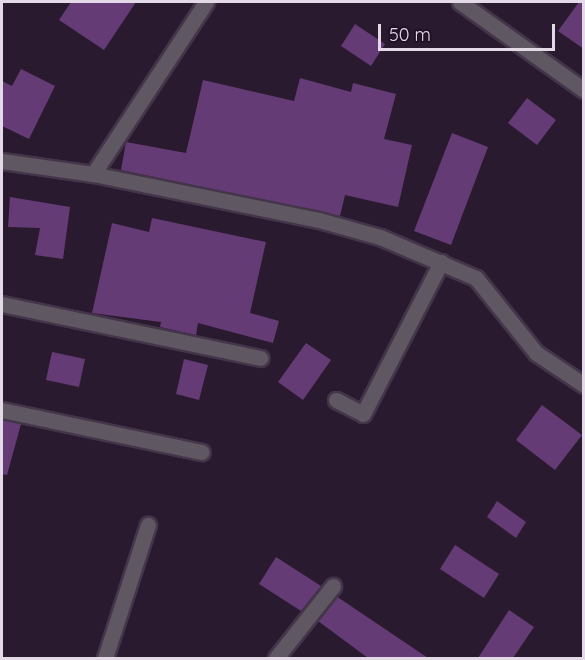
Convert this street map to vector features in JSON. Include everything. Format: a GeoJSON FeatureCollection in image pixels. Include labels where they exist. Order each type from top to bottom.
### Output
{"type":"FeatureCollection","features":[{"type":"Feature","properties":{"kind":"street"},"geometry":{"type":"LineString","coordinates":[[93,174],[206,2]]}},
{"type":"Feature","properties":{"kind":"street"},"geometry":{"type":"LineString","coordinates":[[460,2],[584,90]]}},
{"type":"Feature","properties":{"kind":"street"},"geometry":{"type":"LineString","coordinates":[[2,161],[93,174],[338,224],[441,262],[476,278],[536,353],[584,385]]}},
{"type":"Feature","properties":{"kind":"street"},"geometry":{"type":"LineString","coordinates":[[336,400],[363,414],[441,262]]}},
{"type":"Feature","properties":{"kind":"street"},"geometry":{"type":"LineString","coordinates":[[2,304],[260,358]]}},
{"type":"Feature","properties":{"kind":"street"},"geometry":{"type":"LineString","coordinates":[[2,410],[202,452]]}},
{"type":"Feature","properties":{"kind":"street"},"geometry":{"type":"LineString","coordinates":[[105,658],[148,525]]}},
{"type":"Feature","properties":{"kind":"street"},"geometry":{"type":"LineString","coordinates":[[276,658],[333,586]]}},
{"type":"Feature","properties":{"kind":"building"},"geometry":{"type":"Polygon","coordinates":[[[71,2],[136,2],[104,50],[59,20],[71,2]]]}},
{"type":"Feature","properties":{"kind":"building"},"geometry":{"type":"Polygon","coordinates":[[[579,2],[584,2],[584,49],[558,31],[579,2]]]}},
{"type":"Feature","properties":{"kind":"building"},"geometry":{"type":"Polygon","coordinates":[[[355,24],[385,44],[371,66],[341,46],[355,24]]]}},
{"type":"Feature","properties":{"kind":"building"},"geometry":{"type":"Polygon","coordinates":[[[21,69],[55,86],[29,139],[2,126],[2,81],[12,86],[21,69]]]}},
{"type":"Feature","properties":{"kind":"building"},"geometry":{"type":"Polygon","coordinates":[[[300,78],[351,92],[353,83],[396,94],[384,139],[412,145],[398,207],[345,195],[340,216],[121,170],[126,142],[186,153],[203,80],[294,101],[300,78]]]}},
{"type":"Feature","properties":{"kind":"building"},"geometry":{"type":"Polygon","coordinates":[[[527,98],[556,120],[537,145],[508,123],[527,98]]]}},
{"type":"Feature","properties":{"kind":"building"},"geometry":{"type":"Polygon","coordinates":[[[452,133],[488,147],[451,245],[414,231],[452,133]]]}},
{"type":"Feature","properties":{"kind":"building"},"geometry":{"type":"Polygon","coordinates":[[[10,197],[70,207],[63,259],[35,255],[40,228],[8,227],[10,197]]]}},
{"type":"Feature","properties":{"kind":"building"},"geometry":{"type":"Polygon","coordinates":[[[152,218],[266,242],[250,313],[279,321],[273,343],[198,323],[196,335],[160,327],[161,322],[92,313],[112,223],[149,232],[152,218]]]}},
{"type":"Feature","properties":{"kind":"building"},"geometry":{"type":"Polygon","coordinates":[[[306,343],[331,360],[303,400],[278,382],[306,343]]]}},
{"type":"Feature","properties":{"kind":"building"},"geometry":{"type":"Polygon","coordinates":[[[52,352],[85,359],[79,387],[46,380],[52,352]]]}},
{"type":"Feature","properties":{"kind":"building"},"geometry":{"type":"Polygon","coordinates":[[[184,359],[208,365],[199,400],[176,394],[184,359]]]}},
{"type":"Feature","properties":{"kind":"building"},"geometry":{"type":"Polygon","coordinates":[[[542,405],[582,435],[555,470],[516,440],[542,405]]]}},
{"type":"Feature","properties":{"kind":"building"},"geometry":{"type":"Polygon","coordinates":[[[2,420],[21,424],[7,475],[2,474],[2,420]]]}},
{"type":"Feature","properties":{"kind":"building"},"geometry":{"type":"Polygon","coordinates":[[[497,501],[526,522],[516,538],[487,517],[497,501]]]}},
{"type":"Feature","properties":{"kind":"building"},"geometry":{"type":"Polygon","coordinates":[[[455,545],[499,574],[484,598],[440,569],[455,545]]]}},
{"type":"Feature","properties":{"kind":"building"},"geometry":{"type":"Polygon","coordinates":[[[276,557],[321,586],[301,611],[259,584],[276,557]]]}},
{"type":"Feature","properties":{"kind":"building"},"geometry":{"type":"Polygon","coordinates":[[[337,596],[428,658],[368,658],[318,621],[337,596]]]}},
{"type":"Feature","properties":{"kind":"building"},"geometry":{"type":"Polygon","coordinates":[[[509,610],[534,627],[513,658],[478,658],[509,610]]]}}]}
